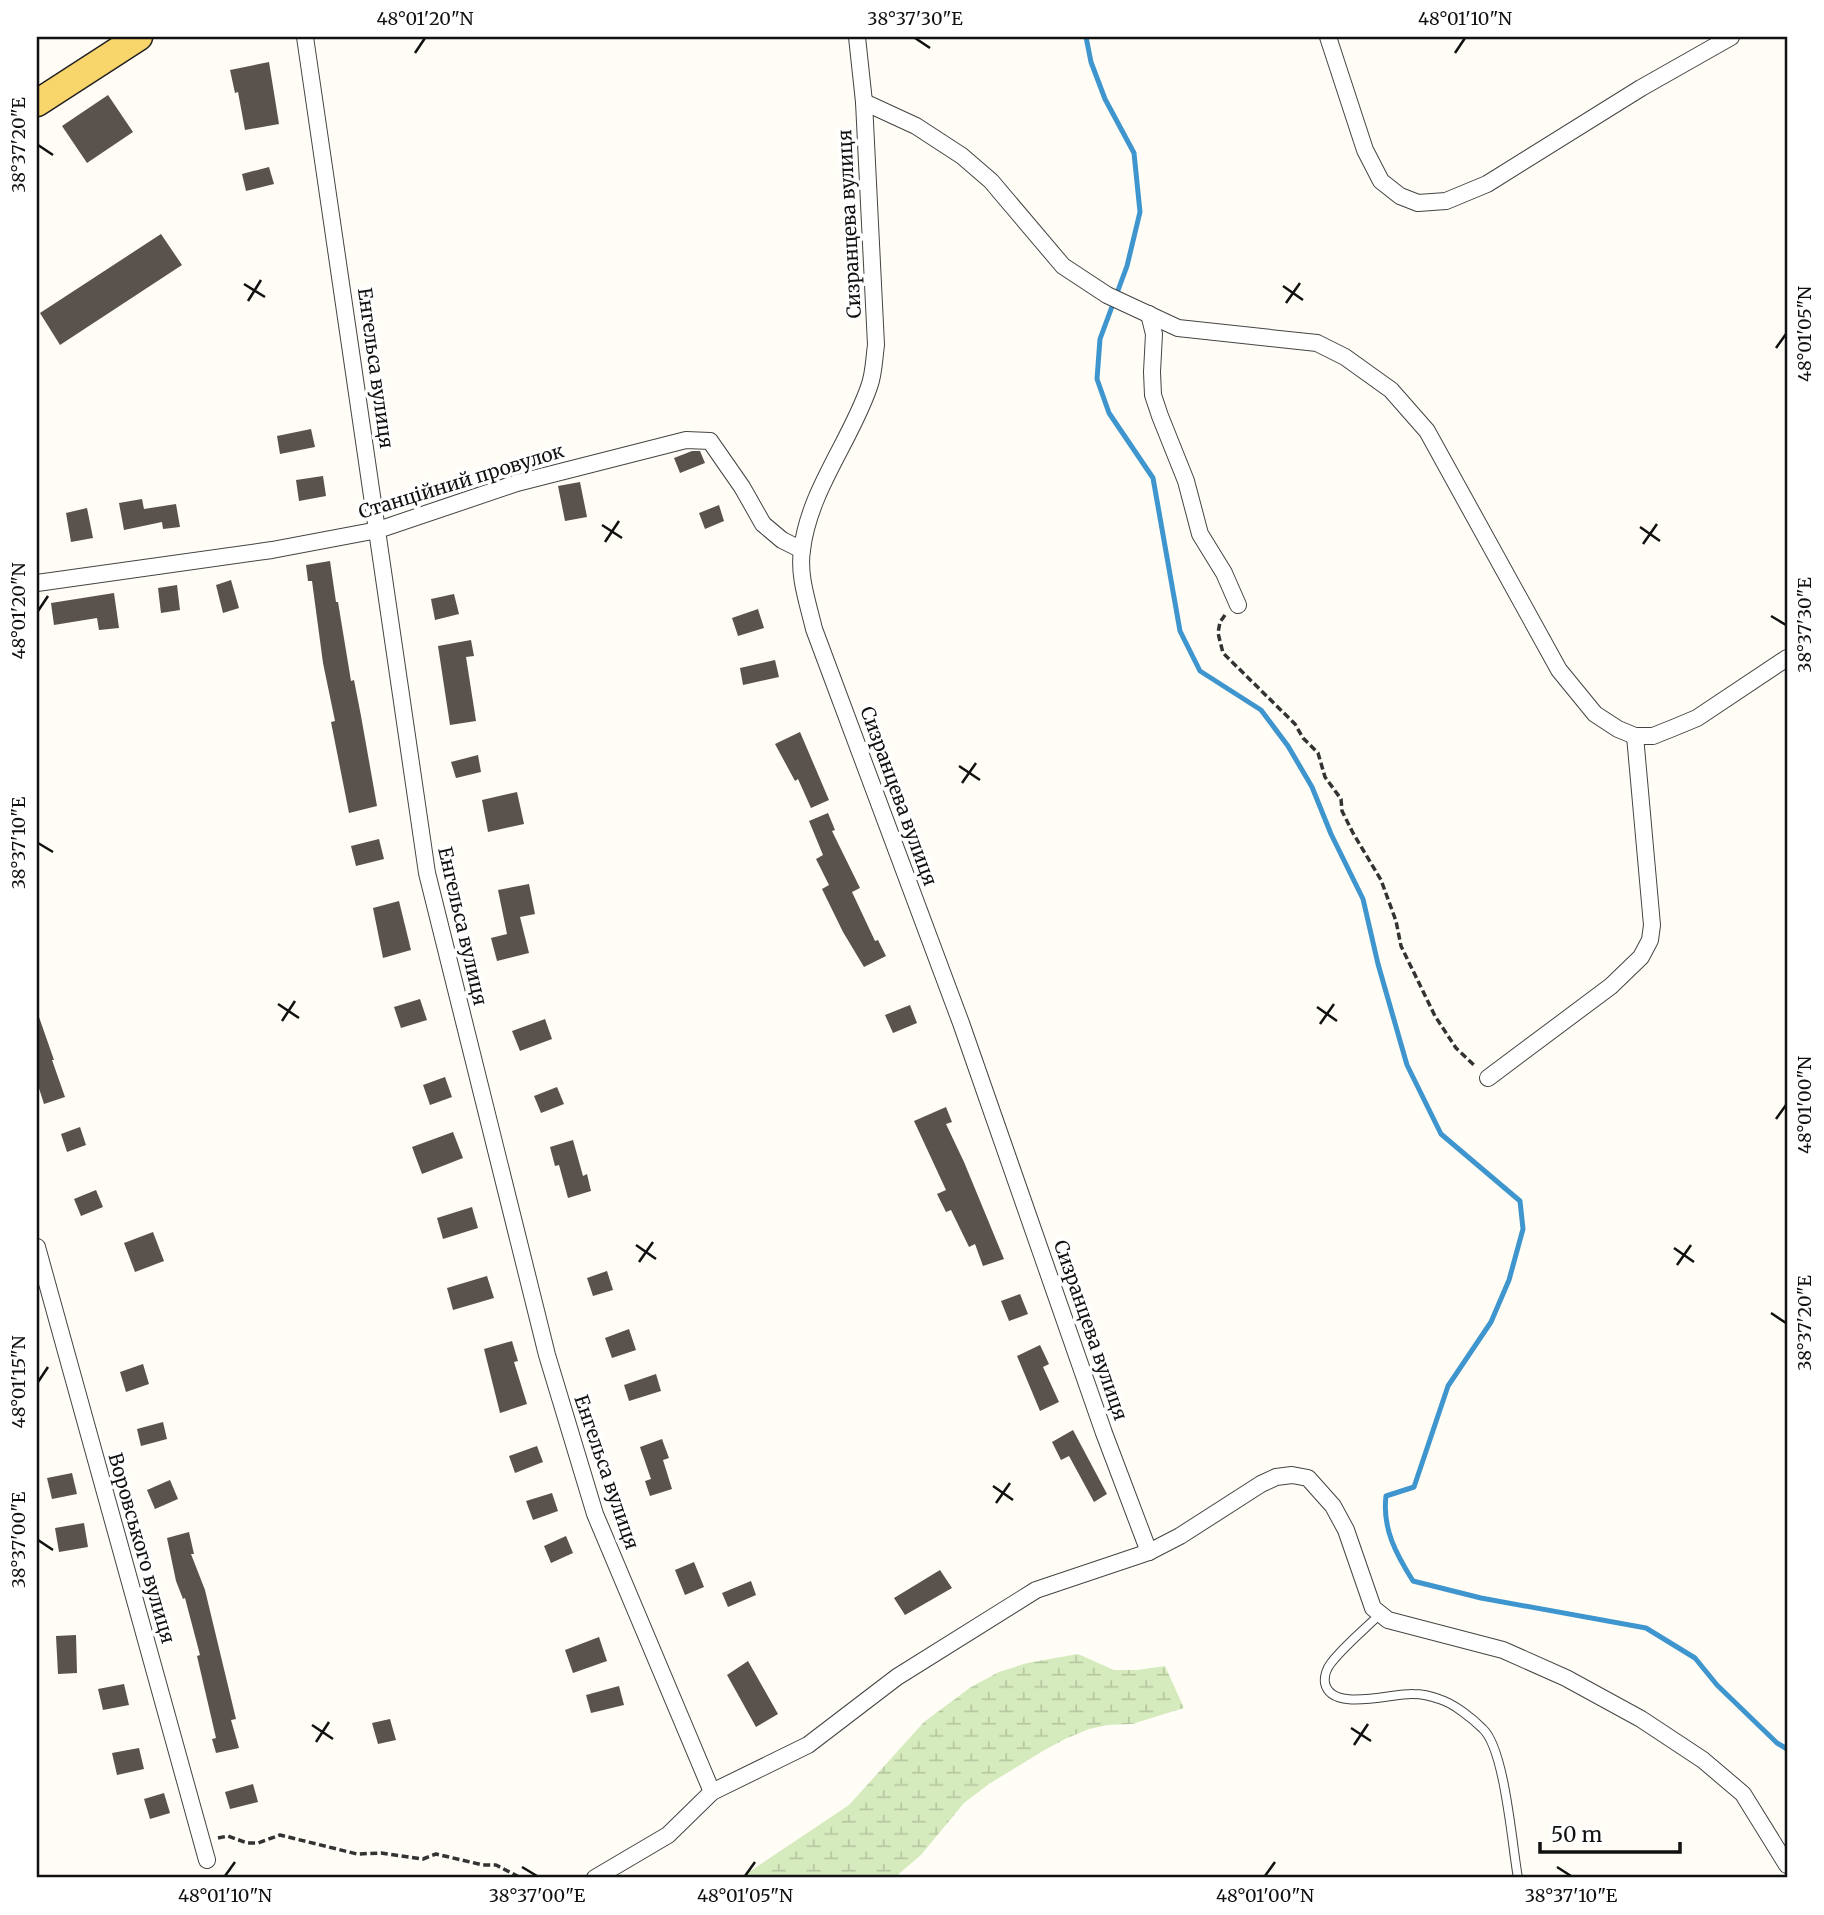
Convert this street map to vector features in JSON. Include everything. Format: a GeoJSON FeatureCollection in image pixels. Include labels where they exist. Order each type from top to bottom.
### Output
{"type":"FeatureCollection","features":[{"type":"Feature","properties":{"kind":"main road"},"geometry":{"type":"LineString","coordinates":[[37,103],[139,37]]}},
{"type":"Feature","properties":{"kind":"street","name":"Енгельса вулиця"},"geometry":{"type":"LineString","coordinates":[[305,37],[427,873],[547,1355],[595,1514],[712,1793]]}},
{"type":"Feature","properties":{"kind":"street","name":"Сизранцева вулиця"},"geometry":{"type":"LineString","coordinates":[[857,37],[864,102],[876,345],[871,384],[854,425],[824,481],[807,525],[801,570],[814,629],[961,1023],[1095,1407],[1149,1552]]}},
{"type":"Feature","properties":{"kind":"street"},"geometry":{"type":"LineString","coordinates":[[1328,37],[1365,150],[1381,181],[1401,197],[1418,203],[1446,201],[1487,184],[1731,37]]}},
{"type":"Feature","properties":{"kind":"street"},"geometry":{"type":"LineString","coordinates":[[864,102],[916,126],[962,156],[991,181],[1063,266],[1107,295],[1178,328],[1317,343],[1345,357],[1391,390],[1427,431],[1559,670],[1595,714],[1618,729],[1635,736],[1653,736],[1697,718],[1787,658]]}},
{"type":"Feature","properties":{"kind":"street"},"geometry":{"type":"LineString","coordinates":[[1149,314],[1154,334],[1153,395],[1186,481],[1200,534],[1224,573],[1238,605]]}},
{"type":"Feature","properties":{"kind":"street","name":"Станційний провулок"},"geometry":{"type":"LineString","coordinates":[[37,583],[272,550],[378,530],[517,483],[686,440],[710,441],[742,487],[763,524],[782,540],[802,550]]}},
{"type":"Feature","properties":{"kind":"street"},"geometry":{"type":"LineString","coordinates":[[1488,1078],[1611,986],[1641,957],[1650,940],[1652,925],[1635,736]]}},
{"type":"Feature","properties":{"kind":"street","name":"Воровського вулиця"},"geometry":{"type":"LineString","coordinates":[[37,1247],[207,1860]]}},
{"type":"Feature","properties":{"kind":"street"},"geometry":{"type":"LineString","coordinates":[[595,1878],[668,1835],[712,1793],[808,1745],[897,1677],[1037,1590],[1149,1552],[1180,1536],[1240,1496],[1276,1476],[1293,1475],[1308,1478],[1333,1506],[1346,1530],[1373,1608],[1380,1614],[1388,1620],[1503,1650],[1566,1678],[1641,1718],[1703,1760],[1743,1794],[1787,1865]]}},
{"type":"Feature","properties":{"kind":"lane"},"geometry":{"type":"LineString","coordinates":[[1380,1614],[1329,1665],[1324,1679],[1327,1690],[1344,1699],[1374,1699],[1412,1694],[1441,1699],[1485,1730],[1498,1761],[1518,1878]]}},
{"type":"Feature","properties":{"kind":"path"},"geometry":{"type":"LineString","coordinates":[[1238,605],[1225,614],[1220,622],[1219,642],[1223,653],[1295,724],[1318,753],[1325,777],[1340,799],[1342,811],[1353,834],[1381,880],[1392,908],[1401,946],[1435,1016],[1455,1048],[1488,1078]]}},
{"type":"Feature","properties":{"kind":"path"},"geometry":{"type":"LineString","coordinates":[[202,1841],[228,1836],[247,1843],[258,1843],[280,1835],[357,1854],[381,1853],[423,1859],[436,1854],[483,1865],[496,1865],[521,1878]]}},
{"type":"Feature","properties":{"kind":"green space"},"geometry":{"type":"Polygon","coordinates":[[[1078,1654],[1114,1670],[1165,1666],[1184,1708],[1132,1724],[1089,1729],[1043,1751],[989,1784],[964,1803],[921,1855],[894,1878],[740,1878],[849,1805],[924,1722],[971,1687],[999,1672],[1027,1663],[1078,1654]]]}},
{"type":"Feature","properties":{"kind":"building"},"geometry":{"type":"Polygon","coordinates":[[[269,62],[279,124],[245,130],[238,92],[235,93],[230,70],[269,62]]]}},
{"type":"Feature","properties":{"kind":"building"},"geometry":{"type":"Polygon","coordinates":[[[108,95],[133,132],[87,163],[62,126],[108,95]]]}},
{"type":"Feature","properties":{"kind":"building"},"geometry":{"type":"Polygon","coordinates":[[[269,167],[274,184],[246,191],[242,174],[269,167]]]}},
{"type":"Feature","properties":{"kind":"building"},"geometry":{"type":"Polygon","coordinates":[[[161,234],[182,265],[60,345],[40,313],[161,234]]]}},
{"type":"Feature","properties":{"kind":"building"},"geometry":{"type":"Polygon","coordinates":[[[311,429],[315,447],[280,454],[277,436],[311,429]]]}},
{"type":"Feature","properties":{"kind":"building"},"geometry":{"type":"Polygon","coordinates":[[[700,451],[705,463],[680,473],[674,458],[700,451]]]}},
{"type":"Feature","properties":{"kind":"building"},"geometry":{"type":"Polygon","coordinates":[[[323,476],[326,496],[299,501],[296,480],[323,476]]]}},
{"type":"Feature","properties":{"kind":"building"},"geometry":{"type":"Polygon","coordinates":[[[580,482],[587,517],[565,521],[558,486],[580,482]]]}},
{"type":"Feature","properties":{"kind":"building"},"geometry":{"type":"Polygon","coordinates":[[[142,499],[144,509],[176,504],[180,527],[163,529],[162,522],[124,530],[119,503],[142,499]]]}},
{"type":"Feature","properties":{"kind":"building"},"geometry":{"type":"Polygon","coordinates":[[[719,505],[724,521],[705,529],[699,513],[719,505]]]}},
{"type":"Feature","properties":{"kind":"building"},"geometry":{"type":"Polygon","coordinates":[[[87,508],[93,538],[71,542],[66,513],[87,508]]]}},
{"type":"Feature","properties":{"kind":"building"},"geometry":{"type":"Polygon","coordinates":[[[330,561],[377,806],[349,813],[331,722],[335,721],[323,663],[312,581],[308,581],[306,565],[330,561]]]}},
{"type":"Feature","properties":{"kind":"building"},"geometry":{"type":"Polygon","coordinates":[[[231,580],[239,608],[223,613],[216,585],[231,580]]]}},
{"type":"Feature","properties":{"kind":"building"},"geometry":{"type":"Polygon","coordinates":[[[177,585],[180,610],[161,613],[158,588],[177,585]]]}},
{"type":"Feature","properties":{"kind":"building"},"geometry":{"type":"Polygon","coordinates":[[[114,593],[119,628],[99,630],[97,618],[54,625],[51,603],[114,593]]]}},
{"type":"Feature","properties":{"kind":"building"},"geometry":{"type":"Polygon","coordinates":[[[454,594],[459,614],[435,620],[431,599],[454,594]]]}},
{"type":"Feature","properties":{"kind":"building"},"geometry":{"type":"Polygon","coordinates":[[[758,609],[764,628],[738,636],[732,618],[758,609]]]}},
{"type":"Feature","properties":{"kind":"building"},"geometry":{"type":"Polygon","coordinates":[[[471,640],[474,656],[466,657],[476,721],[450,725],[438,646],[471,640]]]}},
{"type":"Feature","properties":{"kind":"building"},"geometry":{"type":"Polygon","coordinates":[[[775,660],[779,677],[743,685],[740,668],[775,660]]]}},
{"type":"Feature","properties":{"kind":"building"},"geometry":{"type":"Polygon","coordinates":[[[800,732],[829,800],[811,808],[798,779],[795,781],[775,744],[800,732]]]}},
{"type":"Feature","properties":{"kind":"building"},"geometry":{"type":"Polygon","coordinates":[[[478,755],[481,772],[456,778],[451,762],[478,755]]]}},
{"type":"Feature","properties":{"kind":"building"},"geometry":{"type":"Polygon","coordinates":[[[517,792],[524,824],[488,832],[482,800],[517,792]]]}},
{"type":"Feature","properties":{"kind":"building"},"geometry":{"type":"Polygon","coordinates":[[[828,813],[835,830],[832,831],[860,888],[852,892],[875,941],[878,940],[886,956],[864,967],[822,889],[829,885],[816,859],[823,855],[809,821],[828,813]]]}},
{"type":"Feature","properties":{"kind":"building"},"geometry":{"type":"Polygon","coordinates":[[[379,839],[384,859],[356,866],[351,846],[379,839]]]}},
{"type":"Feature","properties":{"kind":"building"},"geometry":{"type":"Polygon","coordinates":[[[529,884],[535,914],[520,917],[529,953],[497,961],[491,938],[507,934],[498,890],[529,884]]]}},
{"type":"Feature","properties":{"kind":"building"},"geometry":{"type":"Polygon","coordinates":[[[399,901],[411,950],[383,958],[373,908],[399,901]]]}},
{"type":"Feature","properties":{"kind":"building"},"geometry":{"type":"Polygon","coordinates":[[[420,999],[427,1020],[401,1028],[394,1007],[420,999]]]}},
{"type":"Feature","properties":{"kind":"building"},"geometry":{"type":"Polygon","coordinates":[[[910,1005],[917,1023],[893,1033],[885,1015],[910,1005]]]}},
{"type":"Feature","properties":{"kind":"building"},"geometry":{"type":"Polygon","coordinates":[[[37,1017],[65,1097],[44,1104],[37,1082],[37,1017]]]}},
{"type":"Feature","properties":{"kind":"building"},"geometry":{"type":"Polygon","coordinates":[[[545,1019],[552,1039],[520,1051],[512,1031],[545,1019]]]}},
{"type":"Feature","properties":{"kind":"building"},"geometry":{"type":"Polygon","coordinates":[[[445,1077],[452,1097],[430,1105],[423,1085],[445,1077]]]}},
{"type":"Feature","properties":{"kind":"building"},"geometry":{"type":"Polygon","coordinates":[[[557,1087],[564,1104],[541,1113],[534,1096],[557,1087]]]}},
{"type":"Feature","properties":{"kind":"building"},"geometry":{"type":"Polygon","coordinates":[[[946,1107],[952,1122],[946,1124],[1004,1259],[983,1266],[975,1244],[969,1247],[951,1210],[946,1212],[937,1194],[946,1190],[914,1121],[946,1107]]]}},
{"type":"Feature","properties":{"kind":"building"},"geometry":{"type":"Polygon","coordinates":[[[80,1127],[86,1145],[67,1152],[61,1134],[80,1127]]]}},
{"type":"Feature","properties":{"kind":"building"},"geometry":{"type":"Polygon","coordinates":[[[453,1132],[463,1158],[422,1174],[412,1147],[453,1132]]]}},
{"type":"Feature","properties":{"kind":"building"},"geometry":{"type":"Polygon","coordinates":[[[573,1140],[583,1176],[587,1174],[591,1191],[568,1198],[559,1165],[555,1166],[550,1147],[573,1140]]]}},
{"type":"Feature","properties":{"kind":"building"},"geometry":{"type":"Polygon","coordinates":[[[96,1190],[103,1207],[81,1216],[74,1199],[96,1190]]]}},
{"type":"Feature","properties":{"kind":"building"},"geometry":{"type":"Polygon","coordinates":[[[472,1207],[478,1228],[443,1239],[437,1218],[472,1207]]]}},
{"type":"Feature","properties":{"kind":"building"},"geometry":{"type":"Polygon","coordinates":[[[153,1232],[164,1261],[135,1272],[124,1243],[153,1232]]]}},
{"type":"Feature","properties":{"kind":"building"},"geometry":{"type":"Polygon","coordinates":[[[607,1271],[613,1290],[593,1296],[587,1278],[607,1271]]]}},
{"type":"Feature","properties":{"kind":"building"},"geometry":{"type":"Polygon","coordinates":[[[487,1276],[494,1298],[453,1310],[447,1288],[487,1276]]]}},
{"type":"Feature","properties":{"kind":"building"},"geometry":{"type":"Polygon","coordinates":[[[1020,1294],[1028,1314],[1009,1321],[1001,1301],[1020,1294]]]}},
{"type":"Feature","properties":{"kind":"building"},"geometry":{"type":"Polygon","coordinates":[[[629,1329],[636,1350],[612,1358],[605,1338],[629,1329]]]}},
{"type":"Feature","properties":{"kind":"building"},"geometry":{"type":"Polygon","coordinates":[[[512,1341],[518,1361],[514,1362],[527,1404],[500,1413],[484,1349],[512,1341]]]}},
{"type":"Feature","properties":{"kind":"building"},"geometry":{"type":"Polygon","coordinates":[[[1040,1345],[1049,1364],[1043,1367],[1059,1402],[1040,1411],[1017,1356],[1040,1345]]]}},
{"type":"Feature","properties":{"kind":"building"},"geometry":{"type":"Polygon","coordinates":[[[143,1364],[149,1384],[126,1392],[120,1372],[143,1364]]]}},
{"type":"Feature","properties":{"kind":"building"},"geometry":{"type":"Polygon","coordinates":[[[656,1374],[661,1391],[629,1401],[624,1385],[656,1374]]]}},
{"type":"Feature","properties":{"kind":"building"},"geometry":{"type":"Polygon","coordinates":[[[163,1422],[167,1439],[141,1446],[137,1429],[163,1422]]]}},
{"type":"Feature","properties":{"kind":"building"},"geometry":{"type":"Polygon","coordinates":[[[1073,1430],[1107,1494],[1094,1502],[1069,1456],[1061,1460],[1052,1442],[1073,1430]]]}},
{"type":"Feature","properties":{"kind":"building"},"geometry":{"type":"Polygon","coordinates":[[[662,1439],[669,1458],[663,1460],[672,1489],[650,1496],[645,1481],[651,1479],[640,1447],[662,1439]]]}},
{"type":"Feature","properties":{"kind":"building"},"geometry":{"type":"Polygon","coordinates":[[[537,1446],[543,1462],[515,1473],[509,1456],[537,1446]]]}},
{"type":"Feature","properties":{"kind":"building"},"geometry":{"type":"Polygon","coordinates":[[[72,1473],[77,1494],[52,1499],[47,1478],[72,1473]]]}},
{"type":"Feature","properties":{"kind":"building"},"geometry":{"type":"Polygon","coordinates":[[[170,1480],[178,1499],[155,1509],[147,1490],[170,1480]]]}},
{"type":"Feature","properties":{"kind":"building"},"geometry":{"type":"Polygon","coordinates":[[[552,1493],[558,1511],[533,1520],[526,1501],[552,1493]]]}},
{"type":"Feature","properties":{"kind":"building"},"geometry":{"type":"Polygon","coordinates":[[[84,1523],[88,1547],[59,1552],[55,1528],[84,1523]]]}},
{"type":"Feature","properties":{"kind":"building"},"geometry":{"type":"Polygon","coordinates":[[[189,1532],[194,1554],[191,1554],[205,1590],[236,1719],[231,1720],[239,1748],[216,1753],[212,1739],[216,1738],[197,1656],[200,1655],[185,1598],[183,1599],[176,1581],[167,1538],[189,1532]]]}},
{"type":"Feature","properties":{"kind":"building"},"geometry":{"type":"Polygon","coordinates":[[[566,1536],[573,1553],[551,1563],[544,1546],[566,1536]]]}},
{"type":"Feature","properties":{"kind":"building"},"geometry":{"type":"Polygon","coordinates":[[[694,1562],[704,1587],[685,1595],[675,1570],[694,1562]]]}},
{"type":"Feature","properties":{"kind":"building"},"geometry":{"type":"Polygon","coordinates":[[[940,1570],[952,1588],[905,1615],[894,1598],[940,1570]]]}},
{"type":"Feature","properties":{"kind":"building"},"geometry":{"type":"Polygon","coordinates":[[[751,1581],[756,1595],[728,1607],[722,1593],[751,1581]]]}},
{"type":"Feature","properties":{"kind":"building"},"geometry":{"type":"Polygon","coordinates":[[[76,1635],[77,1673],[58,1674],[56,1636],[76,1635]]]}},
{"type":"Feature","properties":{"kind":"building"},"geometry":{"type":"Polygon","coordinates":[[[599,1637],[607,1661],[573,1673],[565,1650],[599,1637]]]}},
{"type":"Feature","properties":{"kind":"building"},"geometry":{"type":"Polygon","coordinates":[[[748,1661],[778,1714],[756,1727],[727,1675],[748,1661]]]}},
{"type":"Feature","properties":{"kind":"building"},"geometry":{"type":"Polygon","coordinates":[[[124,1684],[129,1705],[103,1710],[98,1689],[124,1684]]]}},
{"type":"Feature","properties":{"kind":"building"},"geometry":{"type":"Polygon","coordinates":[[[619,1686],[624,1705],[591,1713],[586,1695],[619,1686]]]}},
{"type":"Feature","properties":{"kind":"building"},"geometry":{"type":"Polygon","coordinates":[[[390,1719],[396,1740],[378,1744],[372,1723],[390,1719]]]}},
{"type":"Feature","properties":{"kind":"building"},"geometry":{"type":"Polygon","coordinates":[[[139,1748],[144,1769],[117,1775],[112,1753],[139,1748]]]}},
{"type":"Feature","properties":{"kind":"building"},"geometry":{"type":"Polygon","coordinates":[[[253,1784],[258,1802],[230,1809],[225,1792],[253,1784]]]}},
{"type":"Feature","properties":{"kind":"building"},"geometry":{"type":"Polygon","coordinates":[[[164,1793],[170,1813],[150,1819],[144,1799],[164,1793]]]}},
{"type":"Feature","properties":{"kind":"waterway"},"geometry":{"type":"LineString","coordinates":[[1086,37],[1091,62],[1105,99],[1134,153],[1140,212],[1127,266],[1100,339],[1097,379],[1109,413],[1153,478],[1180,631],[1200,671],[1261,710],[1288,746],[1312,787],[1331,834],[1363,899],[1378,964],[1407,1065],[1441,1134],[1520,1201],[1523,1229],[1509,1280],[1491,1322],[1448,1386],[1414,1487],[1386,1496],[1386,1519],[1392,1540],[1413,1581],[1481,1598],[1646,1628],[1695,1658],[1717,1685],[1777,1743],[1787,1749]]}}]}
